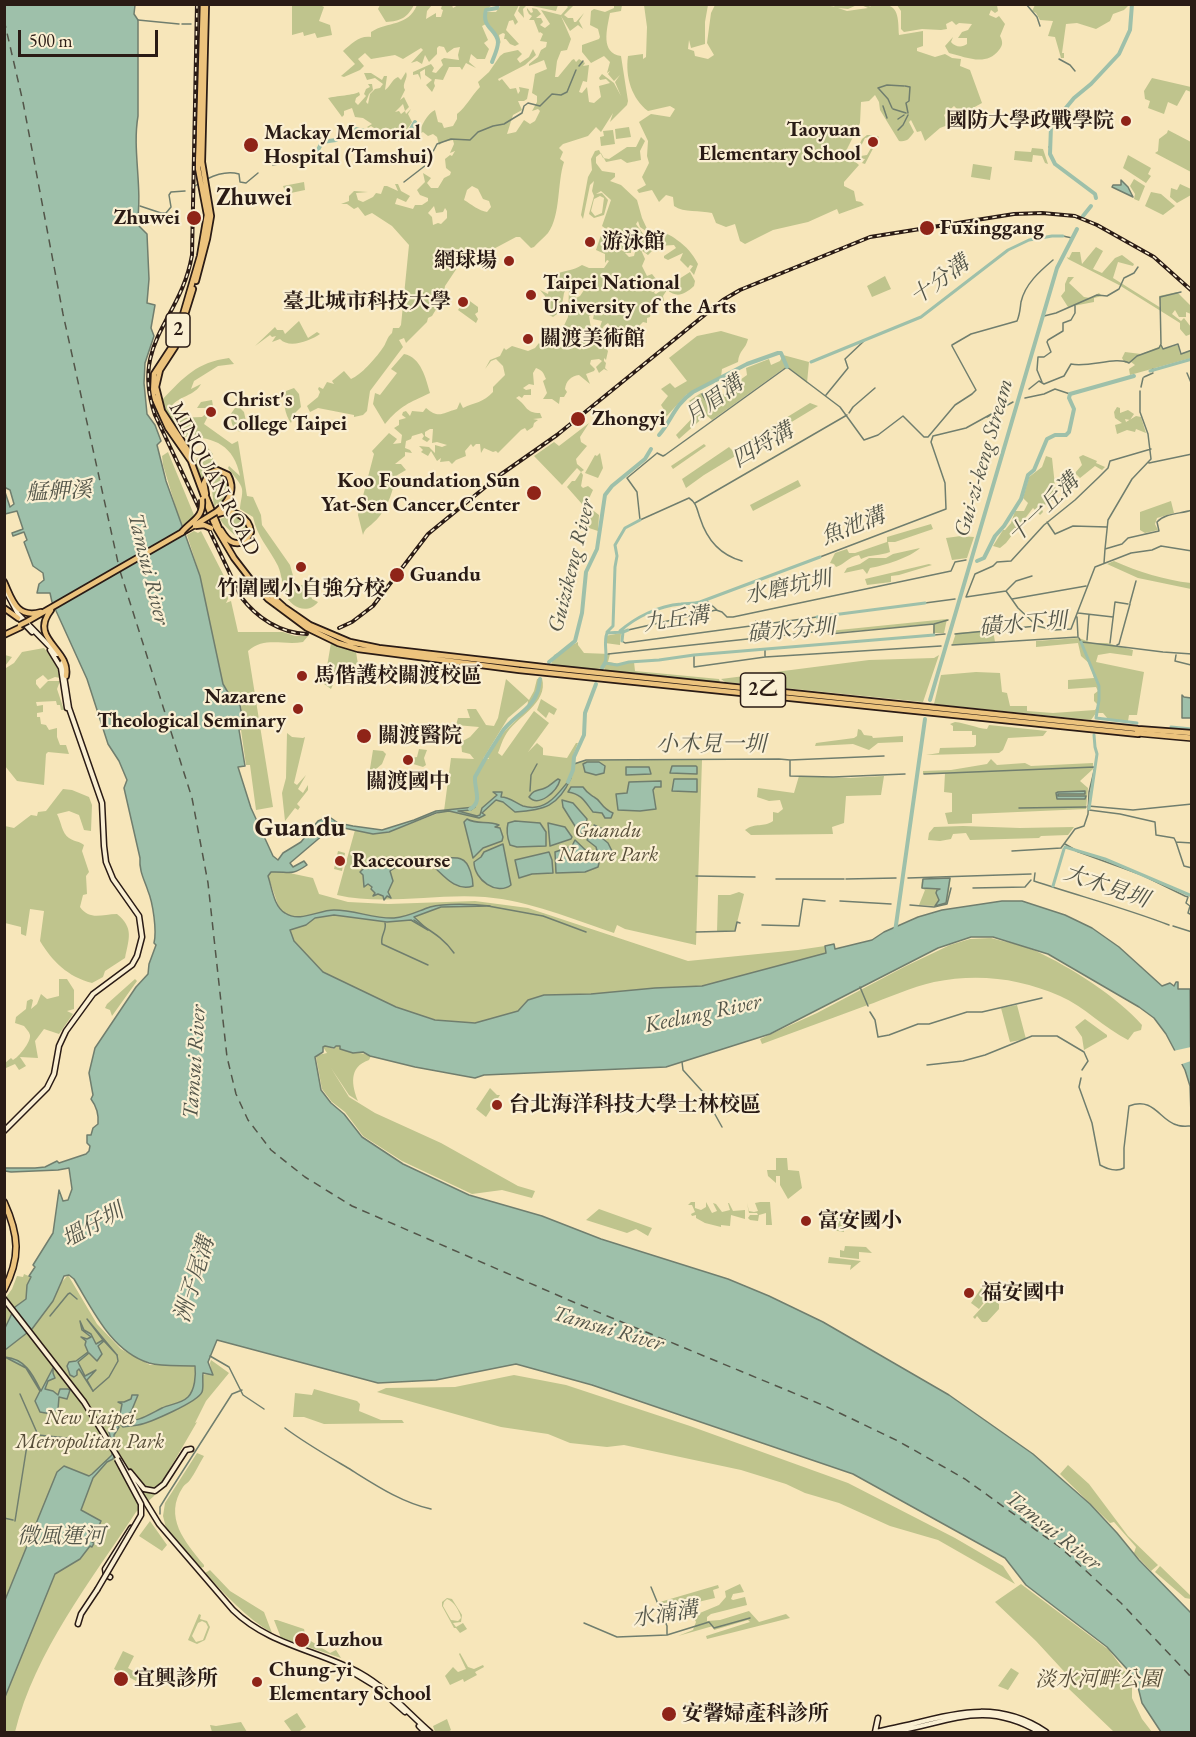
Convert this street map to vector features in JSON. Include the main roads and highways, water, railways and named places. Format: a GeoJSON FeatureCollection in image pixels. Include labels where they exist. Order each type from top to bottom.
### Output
{"type":"FeatureCollection","features":[{"type":"Feature","properties":{"kind":"highway"},"geometry":{"type":"LineString","coordinates":[[1137,731],[1191,736]]}},
{"type":"Feature","properties":{"kind":"highway"},"geometry":{"type":"LineString","coordinates":[[4,1202],[13,1223],[17,1244],[15,1264],[4,1290]]}},
{"type":"Feature","properties":{"kind":"highway"},"geometry":{"type":"LineString","coordinates":[[4,1209],[10,1221],[14,1243],[11,1267],[4,1283]]}},
{"type":"Feature","properties":{"kind":"main road","name":"MINQUAN ROAD"},"geometry":{"type":"LineString","coordinates":[[205,4],[202,162],[207,215],[200,256],[177,335],[157,368],[152,385],[154,401],[161,417],[191,461],[228,548],[257,586],[276,606],[308,626],[368,648],[419,655]]}},
{"type":"Feature","properties":{"kind":"main road","name":"MINQUAN ROAD"},"geometry":{"type":"LineString","coordinates":[[203,181],[211,212],[207,239],[181,334],[173,352],[160,370],[156,387],[162,411],[192,459],[208,500]]}},
{"type":"Feature","properties":{"kind":"main road"},"geometry":{"type":"LineString","coordinates":[[182,532],[198,519],[203,508],[202,499],[183,449]]}},
{"type":"Feature","properties":{"kind":"main road"},"geometry":{"type":"LineString","coordinates":[[208,500],[204,483],[206,476],[217,470],[224,472],[230,478],[232,490],[228,500],[213,515]]}},
{"type":"Feature","properties":{"kind":"main road","name":"2"},"geometry":{"type":"LineString","coordinates":[[208,500],[213,515]]}},
{"type":"Feature","properties":{"kind":"main road"},"geometry":{"type":"LineString","coordinates":[[4,634],[213,515],[225,511],[239,514],[248,521],[251,532],[246,541],[233,543],[219,526]]}},
{"type":"Feature","properties":{"kind":"main road","name":"2乙"},"geometry":{"type":"LineString","coordinates":[[213,515],[219,526]]}},
{"type":"Feature","properties":{"kind":"main road"},"geometry":{"type":"LineString","coordinates":[[193,526],[204,525],[214,531],[238,568],[257,586]]}},
{"type":"Feature","properties":{"kind":"main road","name":"MINQUAN ROAD"},"geometry":{"type":"LineString","coordinates":[[219,526],[228,548]]}},
{"type":"Feature","properties":{"kind":"main road"},"geometry":{"type":"LineString","coordinates":[[4,582],[18,609],[34,613],[52,608]]}},
{"type":"Feature","properties":{"kind":"main road"},"geometry":{"type":"LineString","coordinates":[[4,587],[18,614],[57,653],[66,676]]}},
{"type":"Feature","properties":{"kind":"main road"},"geometry":{"type":"LineString","coordinates":[[4,593],[18,618]]}},
{"type":"Feature","properties":{"kind":"main road"},"geometry":{"type":"LineString","coordinates":[[4,608],[18,618],[58,661],[67,709],[99,801],[101,847],[105,867],[114,886],[139,920]]}},
{"type":"Feature","properties":{"kind":"main road"},"geometry":{"type":"LineString","coordinates":[[4,1129],[47,1085],[52,1073],[58,1041],[64,1029],[86,999],[130,963],[140,937],[139,920],[113,879],[106,862],[102,803],[69,708],[66,691],[67,672],[63,659],[45,632],[46,617],[52,608]]}},
{"type":"Feature","properties":{"kind":"main road","name":"2乙"},"geometry":{"type":"LineString","coordinates":[[419,655],[541,667],[548,670],[922,712],[932,710]]}},
{"type":"Feature","properties":{"kind":"main road","name":"2乙"},"geometry":{"type":"LineString","coordinates":[[419,655],[538,672],[548,670],[1191,736]]}},
{"type":"Feature","properties":{"kind":"main road"},"geometry":{"type":"LineString","coordinates":[[4,1301],[80,1401],[119,1460],[154,1520],[233,1610],[246,1622],[276,1640],[361,1673],[396,1700],[427,1732]]}},
{"type":"Feature","properties":{"kind":"main road"},"geometry":{"type":"LineString","coordinates":[[119,1460],[141,1487],[148,1491],[158,1490],[186,1450],[191,1449]]}},
{"type":"Feature","properties":{"kind":"main road"},"geometry":{"type":"LineString","coordinates":[[78,1624],[81,1614],[140,1520],[141,1504],[119,1460]]}},
{"type":"Feature","properties":{"kind":"main road"},"geometry":{"type":"LineString","coordinates":[[110,1577],[106,1575],[105,1569],[128,1533],[140,1520]]}},
{"type":"Feature","properties":{"kind":"main road"},"geometry":{"type":"LineString","coordinates":[[875,1732],[971,1711],[1011,1716],[1046,1732]]}},
{"type":"Feature","properties":{"kind":"main road"},"geometry":{"type":"LineString","coordinates":[[892,1732],[955,1717],[984,1715],[1017,1722],[1039,1732]]}},
{"type":"Feature","properties":{"kind":"main road"},"geometry":{"type":"LineString","coordinates":[[875,1732],[878,1718]]}},
{"type":"Feature","properties":{"kind":"main road"},"geometry":{"type":"LineString","coordinates":[[907,1732],[915,1727]]}},
{"type":"Feature","properties":{"kind":"water"},"geometry":{"type":"Polygon","coordinates":[[[5,5],[135,5],[134,14],[138,20],[136,142],[139,210],[137,224],[147,234],[149,279],[147,303],[155,305],[151,328],[154,336],[145,363],[147,414],[155,425],[161,441],[157,445],[166,481],[200,576],[223,684],[230,696],[240,705],[244,727],[239,730],[245,766],[238,767],[251,808],[273,856],[278,860],[283,853],[301,842],[318,821],[325,818],[331,818],[338,823],[382,830],[436,811],[475,807],[471,810],[458,811],[477,816],[480,815],[482,808],[497,795],[493,792],[502,792],[501,797],[523,806],[539,807],[551,800],[571,778],[555,801],[534,810],[515,812],[503,802],[496,800],[482,813],[485,815],[479,818],[449,811],[436,813],[389,832],[373,834],[339,827],[330,829],[290,863],[293,867],[304,861],[307,865],[293,872],[271,872],[268,876],[278,906],[285,913],[297,917],[334,910],[394,918],[436,906],[460,904],[490,906],[441,907],[414,917],[428,930],[411,920],[387,922],[334,915],[315,918],[306,925],[290,930],[294,941],[323,972],[396,1007],[435,1020],[475,1023],[518,1011],[528,1000],[544,995],[702,986],[826,953],[825,946],[834,944],[835,949],[872,940],[918,917],[942,910],[1002,901],[1022,901],[1065,915],[1092,928],[1119,947],[1162,986],[1170,983],[1174,986],[1178,982],[1178,989],[1190,989],[1191,1115],[1190,1086],[1185,1070],[1166,1034],[1154,1018],[1048,954],[993,937],[971,937],[938,948],[770,1034],[666,1067],[484,1075],[475,1078],[415,1067],[370,1056],[363,1052],[353,1053],[340,1049],[340,1046],[334,1048],[325,1046],[323,1052],[315,1057],[321,1090],[331,1103],[344,1114],[362,1137],[403,1164],[469,1195],[542,1216],[601,1239],[728,1279],[769,1296],[823,1322],[949,1395],[1033,1454],[1090,1504],[1139,1560],[1191,1613],[1191,1732],[1161,1732],[1142,1703],[1136,1679],[1107,1647],[1026,1585],[1005,1558],[853,1474],[592,1385],[516,1364],[436,1380],[378,1383],[217,1340],[208,1362],[213,1375],[203,1373],[203,1390],[199,1396],[152,1420],[123,1427],[119,1417],[114,1415],[113,1420],[111,1415],[120,1414],[122,1404],[118,1402],[131,1399],[132,1395],[138,1395],[131,1412],[121,1419],[122,1422],[128,1422],[182,1401],[192,1390],[195,1366],[149,1363],[124,1349],[104,1328],[74,1279],[69,1275],[64,1276],[53,1301],[32,1329],[5,1350],[5,1328],[15,1307],[26,1299],[27,1285],[31,1277],[29,1276],[35,1267],[33,1265],[53,1233],[59,1190],[63,1201],[68,1200],[72,1189],[69,1168],[11,1172],[5,1171],[5,1168],[45,1167],[89,1151],[87,1135],[91,1135],[93,1128],[98,1124],[97,1111],[91,1099],[93,1095],[89,1073],[95,1048],[136,987],[148,974],[156,945],[151,903],[141,871],[124,788],[127,780],[108,744],[87,679],[50,593],[37,593],[39,584],[44,580],[43,573],[33,566],[24,542],[27,540],[24,532],[13,536],[12,533],[23,529],[17,511],[5,514],[5,492],[10,507],[14,504],[10,490],[4,487],[5,5]]]}},
{"type":"Feature","properties":{"kind":"water"},"geometry":{"type":"Polygon","coordinates":[[[1121,180],[1133,197],[1112,187],[1121,185],[1121,180]]]}},
{"type":"Feature","properties":{"kind":"water"},"geometry":{"type":"Polygon","coordinates":[[[715,387],[721,396],[708,404],[702,394],[715,387]]]}},
{"type":"Feature","properties":{"kind":"water"},"geometry":{"type":"Polygon","coordinates":[[[1182,695],[1191,698],[1191,718],[1182,718],[1182,695]]]}},
{"type":"Feature","properties":{"kind":"water"},"geometry":{"type":"Polygon","coordinates":[[[599,762],[605,766],[604,773],[596,775],[585,772],[583,764],[599,762]]]}},
{"type":"Feature","properties":{"kind":"water"},"geometry":{"type":"Polygon","coordinates":[[[672,766],[696,766],[697,774],[670,773],[672,766]]]}},
{"type":"Feature","properties":{"kind":"water"},"geometry":{"type":"Polygon","coordinates":[[[626,767],[649,767],[651,774],[626,775],[626,767]]]}},
{"type":"Feature","properties":{"kind":"water"},"geometry":{"type":"Polygon","coordinates":[[[558,779],[560,780],[558,784],[547,797],[538,801],[529,797],[534,791],[547,787],[558,779]]]}},
{"type":"Feature","properties":{"kind":"water"},"geometry":{"type":"Polygon","coordinates":[[[674,779],[697,779],[697,792],[672,791],[674,779]]]}},
{"type":"Feature","properties":{"kind":"water"},"geometry":{"type":"Polygon","coordinates":[[[661,781],[661,787],[655,787],[653,790],[656,809],[618,810],[616,794],[627,793],[629,782],[661,781]]]}},
{"type":"Feature","properties":{"kind":"water"},"geometry":{"type":"Polygon","coordinates":[[[571,787],[583,787],[613,813],[611,818],[605,818],[602,813],[593,812],[580,797],[568,792],[571,787]]]}},
{"type":"Feature","properties":{"kind":"water"},"geometry":{"type":"Polygon","coordinates":[[[1085,791],[1085,794],[1058,794],[1058,796],[1086,796],[1085,799],[1057,799],[1056,793],[1085,791]]]}},
{"type":"Feature","properties":{"kind":"water"},"geometry":{"type":"Polygon","coordinates":[[[562,800],[573,803],[587,819],[583,833],[580,834],[563,807],[562,800]]]}},
{"type":"Feature","properties":{"kind":"water"},"geometry":{"type":"Polygon","coordinates":[[[467,819],[499,825],[495,827],[500,828],[502,841],[483,848],[473,858],[464,822],[467,819]]]}},
{"type":"Feature","properties":{"kind":"water"},"geometry":{"type":"Polygon","coordinates":[[[515,821],[540,823],[546,832],[546,846],[517,847],[510,845],[507,826],[508,823],[515,821]]]}},
{"type":"Feature","properties":{"kind":"water"},"geometry":{"type":"Polygon","coordinates":[[[548,823],[565,827],[571,839],[550,846],[548,823]]]}},
{"type":"Feature","properties":{"kind":"water"},"geometry":{"type":"Polygon","coordinates":[[[594,825],[605,830],[606,833],[602,838],[612,851],[602,856],[587,840],[594,830],[594,825]]]}},
{"type":"Feature","properties":{"kind":"water"},"geometry":{"type":"Polygon","coordinates":[[[575,840],[599,863],[598,867],[585,872],[556,873],[555,852],[572,846],[575,840]]]}},
{"type":"Feature","properties":{"kind":"water"},"geometry":{"type":"Polygon","coordinates":[[[503,844],[511,885],[499,889],[482,880],[475,869],[474,862],[484,852],[503,844]]]}},
{"type":"Feature","properties":{"kind":"water"},"geometry":{"type":"Polygon","coordinates":[[[549,852],[553,873],[532,874],[519,878],[515,860],[549,852]]]}},
{"type":"Feature","properties":{"kind":"water"},"geometry":{"type":"Polygon","coordinates":[[[433,859],[461,859],[467,864],[473,886],[456,885],[433,866],[433,859]]]}},
{"type":"Feature","properties":{"kind":"water"},"geometry":{"type":"Polygon","coordinates":[[[394,861],[399,865],[390,871],[393,881],[388,892],[391,898],[387,896],[384,900],[383,896],[378,894],[373,896],[375,893],[372,887],[368,884],[364,887],[363,875],[360,872],[366,866],[388,867],[394,861]]]}},
{"type":"Feature","properties":{"kind":"water"},"geometry":{"type":"Polygon","coordinates":[[[950,878],[946,903],[935,906],[939,900],[936,893],[940,889],[922,888],[923,879],[950,878]]]}},
{"type":"Feature","properties":{"kind":"water"},"geometry":{"type":"Polygon","coordinates":[[[87,1319],[117,1355],[104,1341],[98,1346],[102,1354],[97,1361],[89,1353],[78,1362],[85,1376],[96,1370],[87,1380],[93,1391],[79,1369],[74,1377],[70,1375],[67,1366],[69,1362],[76,1361],[88,1352],[86,1341],[81,1337],[87,1339],[91,1337],[82,1330],[80,1321],[84,1330],[91,1334],[96,1344],[103,1340],[87,1319]]]}},
{"type":"Feature","properties":{"kind":"water"},"geometry":{"type":"Polygon","coordinates":[[[5,1357],[24,1364],[41,1391],[53,1368],[55,1378],[48,1381],[45,1389],[58,1395],[60,1389],[68,1389],[70,1390],[67,1399],[59,1397],[58,1409],[51,1414],[40,1412],[35,1401],[40,1391],[26,1368],[5,1357]]]}},
{"type":"Feature","properties":{"kind":"water","name":"微風運河"},"geometry":{"type":"Polygon","coordinates":[[[114,1423],[119,1427],[114,1435],[116,1449],[113,1459],[107,1462],[93,1478],[81,1510],[101,1521],[92,1542],[94,1543],[80,1559],[55,1574],[5,1697],[5,1600],[57,1472],[64,1466],[89,1476],[92,1474],[112,1455],[109,1432],[114,1423]]]}},
{"type":"Feature","properties":{"kind":"waterway"},"geometry":{"type":"LineString","coordinates":[[492,62],[498,42],[495,34],[487,25],[485,16],[486,10],[497,8],[498,4]]}},
{"type":"Feature","properties":{"kind":"waterway"},"geometry":{"type":"LineString","coordinates":[[1026,4],[1037,17],[1040,26]]}},
{"type":"Feature","properties":{"kind":"waterway","name":"Gui-zi-keng Stream"},"geometry":{"type":"LineString","coordinates":[[1096,198],[1095,194],[1055,164],[1050,154],[1051,126],[1074,98],[1091,84],[1119,54],[1130,30],[1132,4]]}},
{"type":"Feature","properties":{"kind":"waterway"},"geometry":{"type":"LineString","coordinates":[[138,20],[179,24]]}},
{"type":"Feature","properties":{"kind":"waterway"},"geometry":{"type":"LineString","coordinates":[[182,24],[191,24]]}},
{"type":"Feature","properties":{"kind":"waterway"},"geometry":{"type":"LineString","coordinates":[[1059,59],[1075,71]]}},
{"type":"Feature","properties":{"kind":"waterway"},"geometry":{"type":"LineString","coordinates":[[579,66],[583,61]]}},
{"type":"Feature","properties":{"kind":"waterway"},"geometry":{"type":"LineString","coordinates":[[404,182],[426,165],[437,144],[451,139],[470,140],[478,132],[504,124],[522,113],[524,106],[528,103],[540,106],[552,94],[561,95],[567,92],[576,70]]}},
{"type":"Feature","properties":{"kind":"waterway"},"geometry":{"type":"LineString","coordinates":[[878,88],[887,85],[904,86]]}},
{"type":"Feature","properties":{"kind":"waterway"},"geometry":{"type":"LineString","coordinates":[[905,86],[910,87],[909,101],[906,103],[908,113]]}},
{"type":"Feature","properties":{"kind":"waterway"},"geometry":{"type":"LineString","coordinates":[[879,89],[892,108]]}},
{"type":"Feature","properties":{"kind":"waterway"},"geometry":{"type":"LineString","coordinates":[[883,106],[887,118]]}},
{"type":"Feature","properties":{"kind":"waterway"},"geometry":{"type":"LineString","coordinates":[[893,109],[906,113]]}},
{"type":"Feature","properties":{"kind":"waterway"},"geometry":{"type":"LineString","coordinates":[[898,119],[904,115]]}},
{"type":"Feature","properties":{"kind":"waterway"},"geometry":{"type":"LineString","coordinates":[[898,130],[908,115]]}},
{"type":"Feature","properties":{"kind":"waterway"},"geometry":{"type":"LineString","coordinates":[[316,154],[322,142],[336,140],[356,129],[397,139],[408,134],[415,122]]}},
{"type":"Feature","properties":{"kind":"waterway"},"geometry":{"type":"LineString","coordinates":[[273,165],[300,160]]}},
{"type":"Feature","properties":{"kind":"waterway"},"geometry":{"type":"LineString","coordinates":[[207,179],[235,173],[239,174],[240,182],[246,183],[258,173]]}},
{"type":"Feature","properties":{"kind":"waterway"},"geometry":{"type":"LineString","coordinates":[[192,188],[198,184]]}},
{"type":"Feature","properties":{"kind":"waterway"},"geometry":{"type":"LineString","coordinates":[[140,206],[166,213],[171,207],[169,195],[171,192],[185,191]]}},
{"type":"Feature","properties":{"kind":"waterway","name":"Gui-zi-keng Stream"},"geometry":{"type":"LineString","coordinates":[[1083,216],[1091,206]]}},
{"type":"Feature","properties":{"kind":"waterway","name":"Gui-zi-keng Stream"},"geometry":{"type":"LineString","coordinates":[[930,700],[1057,268],[1077,229]]}},
{"type":"Feature","properties":{"kind":"waterway","name":"十分溝"},"geometry":{"type":"LineString","coordinates":[[1063,236],[1072,238]]}},
{"type":"Feature","properties":{"kind":"waterway","name":"十分溝"},"geometry":{"type":"LineString","coordinates":[[811,362],[921,317],[1008,250],[1029,240],[1063,236]]}},
{"type":"Feature","properties":{"kind":"waterway","name":"月眉溝"},"geometry":{"type":"LineString","coordinates":[[657,453],[665,455],[787,367],[840,407],[864,440],[878,435],[903,416],[924,437],[928,437],[955,405],[976,390],[952,345],[971,334],[1017,321],[1026,289],[1038,273],[1053,260]]}},
{"type":"Feature","properties":{"kind":"waterway"},"geometry":{"type":"LineString","coordinates":[[1044,316],[1097,295],[1107,296],[1119,289],[1124,278],[1134,273],[1138,267]]}},
{"type":"Feature","properties":{"kind":"waterway"},"geometry":{"type":"LineString","coordinates":[[1029,389],[1039,381],[1044,384],[1064,376],[1071,364],[1086,365],[1117,361],[1129,363],[1137,356],[1159,348],[1161,344],[1160,297],[1181,292]]}},
{"type":"Feature","properties":{"kind":"waterway"},"geometry":{"type":"LineString","coordinates":[[1042,382],[1037,370],[1038,357],[1044,357],[1051,352],[1048,340],[1063,331],[1063,323],[1071,320],[1075,313],[1075,306]]}},
{"type":"Feature","properties":{"kind":"waterway","name":"十分溝"},"geometry":{"type":"LineString","coordinates":[[826,395],[848,368],[845,359],[865,340]]}},
{"type":"Feature","properties":{"kind":"waterway"},"geometry":{"type":"LineString","coordinates":[[1161,345],[1163,349],[1178,344],[1181,354],[1192,350]]}},
{"type":"Feature","properties":{"kind":"waterway","name":"Guizikeng River"},"geometry":{"type":"LineString","coordinates":[[659,435],[677,407],[693,392],[747,364],[778,353],[781,353],[787,367]]}},
{"type":"Feature","properties":{"kind":"waterway"},"geometry":{"type":"LineString","coordinates":[[1150,371],[1192,359]]}},
{"type":"Feature","properties":{"kind":"waterway"},"geometry":{"type":"LineString","coordinates":[[1144,377],[1153,373]]}},
{"type":"Feature","properties":{"kind":"waterway"},"geometry":{"type":"LineString","coordinates":[[1187,373],[1192,385]]}},
{"type":"Feature","properties":{"kind":"waterway"},"geometry":{"type":"LineString","coordinates":[[977,561],[984,558],[995,536],[1021,499],[1028,475],[1034,470],[1047,439],[1055,435],[1066,435],[1069,432],[1074,409],[1069,398],[1070,394],[1134,376]]}},
{"type":"Feature","properties":{"kind":"waterway"},"geometry":{"type":"LineString","coordinates":[[1141,387],[1143,378]]}},
{"type":"Feature","properties":{"kind":"waterway"},"geometry":{"type":"LineString","coordinates":[[849,413],[875,388]]}},
{"type":"Feature","properties":{"kind":"waterway","name":"魚池溝"},"geometry":{"type":"LineString","coordinates":[[1025,398],[1055,389],[1070,394]]}},
{"type":"Feature","properties":{"kind":"waterway"},"geometry":{"type":"LineString","coordinates":[[1105,549],[1108,520],[1132,479],[1151,459],[1148,434],[1140,412],[1140,391]]}},
{"type":"Feature","properties":{"kind":"waterway","name":"魚池溝"},"geometry":{"type":"LineString","coordinates":[[820,557],[946,509],[945,483],[931,442],[933,436],[966,428],[1013,402]]}},
{"type":"Feature","properties":{"kind":"waterway","name":"魚池溝"},"geometry":{"type":"LineString","coordinates":[[987,417],[992,414]]}},
{"type":"Feature","properties":{"kind":"waterway","name":"四埒溝"},"geometry":{"type":"LineString","coordinates":[[695,503],[847,415]]}},
{"type":"Feature","properties":{"kind":"waterway","name":"Guizikeng River"},"geometry":{"type":"LineString","coordinates":[[549,662],[575,641],[582,613],[586,572],[597,549],[605,495],[612,486],[645,459],[651,449]]}},
{"type":"Feature","properties":{"kind":"waterway","name":"十一丘溝"},"geometry":{"type":"LineString","coordinates":[[1032,576],[1016,581],[1006,591],[966,597],[975,574],[997,562],[1011,561],[1044,525],[1075,500],[1108,468],[1110,461],[1151,449]]}},
{"type":"Feature","properties":{"kind":"waterway"},"geometry":{"type":"LineString","coordinates":[[656,454],[627,478],[637,492],[640,520],[689,498],[695,504],[706,533],[715,546],[727,555],[742,561]]}},
{"type":"Feature","properties":{"kind":"waterway"},"geometry":{"type":"LineString","coordinates":[[1149,463],[1192,454]]}},
{"type":"Feature","properties":{"kind":"waterway"},"geometry":{"type":"LineString","coordinates":[[1104,563],[1105,549],[1122,544],[1128,538],[1159,531],[1157,522],[1160,519],[1192,510]]}},
{"type":"Feature","properties":{"kind":"waterway"},"geometry":{"type":"LineString","coordinates":[[607,632],[613,626],[617,556],[615,545],[625,528],[640,520]]}},
{"type":"Feature","properties":{"kind":"waterway"},"geometry":{"type":"LineString","coordinates":[[1047,522],[1055,534],[1073,526],[1107,527]]}},
{"type":"Feature","properties":{"kind":"waterway","name":"磺水分圳"},"geometry":{"type":"LineString","coordinates":[[955,634],[1037,626],[1054,630],[1071,629],[1095,567],[1131,553],[1152,550],[1161,546],[1192,551]]}},
{"type":"Feature","properties":{"kind":"waterway","name":"魚池溝"},"geometry":{"type":"LineString","coordinates":[[620,631],[633,621],[656,610],[672,605],[700,602],[820,557]]}},
{"type":"Feature","properties":{"kind":"waterway","name":"水磨坑圳"},"geometry":{"type":"LineString","coordinates":[[628,630],[716,610],[727,617],[733,617],[951,571],[955,562],[966,560]]}},
{"type":"Feature","properties":{"kind":"waterway"},"geometry":{"type":"LineString","coordinates":[[1130,603],[1136,581]]}},
{"type":"Feature","properties":{"kind":"waterway"},"geometry":{"type":"LineString","coordinates":[[1012,599],[1086,586]]}},
{"type":"Feature","properties":{"kind":"waterway"},"geometry":{"type":"LineString","coordinates":[[1006,591],[1018,608],[1036,625]]}},
{"type":"Feature","properties":{"kind":"waterway","name":"九丘溝"},"geometry":{"type":"LineString","coordinates":[[925,603],[955,599]]}},
{"type":"Feature","properties":{"kind":"waterway"},"geometry":{"type":"LineString","coordinates":[[706,600],[717,610]]}},
{"type":"Feature","properties":{"kind":"waterway"},"geometry":{"type":"LineString","coordinates":[[1110,643],[1115,602],[1128,604]]}},
{"type":"Feature","properties":{"kind":"waterway","name":"九丘溝"},"geometry":{"type":"LineString","coordinates":[[817,617],[925,603]]}},
{"type":"Feature","properties":{"kind":"waterway"},"geometry":{"type":"LineString","coordinates":[[1117,645],[1130,604]]}},
{"type":"Feature","properties":{"kind":"waterway"},"geometry":{"type":"LineString","coordinates":[[1078,613],[1113,617]]}},
{"type":"Feature","properties":{"kind":"waterway"},"geometry":{"type":"LineString","coordinates":[[1087,640],[1089,615]]}},
{"type":"Feature","properties":{"kind":"waterway","name":"九丘溝"},"geometry":{"type":"LineString","coordinates":[[622,641],[625,643],[817,617]]}},
{"type":"Feature","properties":{"kind":"waterway","name":"磺水下圳"},"geometry":{"type":"LineString","coordinates":[[952,645],[1078,637],[1077,617]]}},
{"type":"Feature","properties":{"kind":"waterway"},"geometry":{"type":"LineString","coordinates":[[608,654],[822,631],[829,634],[934,624],[948,620]]}},
{"type":"Feature","properties":{"kind":"waterway"},"geometry":{"type":"LineString","coordinates":[[756,621],[757,638]]}},
{"type":"Feature","properties":{"kind":"waterway","name":"磺水分圳"},"geometry":{"type":"LineString","coordinates":[[934,625],[934,635],[945,634]]}},
{"type":"Feature","properties":{"kind":"waterway","name":"磺水分圳"},"geometry":{"type":"LineString","coordinates":[[628,630],[607,633],[605,663],[617,665],[694,655],[934,635]]}},
{"type":"Feature","properties":{"kind":"waterway","name":"九丘溝"},"geometry":{"type":"LineString","coordinates":[[622,641],[623,632]]}},
{"type":"Feature","properties":{"kind":"waterway"},"geometry":{"type":"LineString","coordinates":[[1079,638],[1081,642],[1192,654]]}},
{"type":"Feature","properties":{"kind":"waterway"},"geometry":{"type":"LineString","coordinates":[[1081,642],[1099,686],[1096,718],[1137,723]]}},
{"type":"Feature","properties":{"kind":"waterway","name":"磺水下圳"},"geometry":{"type":"LineString","coordinates":[[694,655],[694,667],[765,657],[941,646]]}},
{"type":"Feature","properties":{"kind":"waterway","name":"磺水分圳"},"geometry":{"type":"LineString","coordinates":[[765,649],[765,656]]}},
{"type":"Feature","properties":{"kind":"waterway"},"geometry":{"type":"LineString","coordinates":[[1176,655],[1175,661],[1191,665]]}},
{"type":"Feature","properties":{"kind":"waterway","name":"磺水分圳"},"geometry":{"type":"LineString","coordinates":[[602,668],[605,663]]}},
{"type":"Feature","properties":{"kind":"waterway","name":"Guizikeng River"},"geometry":{"type":"LineString","coordinates":[[470,809],[477,799],[475,777],[502,732],[534,699],[540,679]]}},
{"type":"Feature","properties":{"kind":"waterway"},"geometry":{"type":"LineString","coordinates":[[568,782],[573,770],[574,757],[584,735],[585,713],[596,684]]}},
{"type":"Feature","properties":{"kind":"waterway","name":"Gui-zi-keng Stream"},"geometry":{"type":"LineString","coordinates":[[895,932],[925,719]]}},
{"type":"Feature","properties":{"kind":"waterway"},"geometry":{"type":"LineString","coordinates":[[1171,727],[1192,729]]}},
{"type":"Feature","properties":{"kind":"waterway","name":"小木見一圳"},"geometry":{"type":"LineString","coordinates":[[1089,809],[1097,754],[1094,735]]}},
{"type":"Feature","properties":{"kind":"waterway"},"geometry":{"type":"LineString","coordinates":[[790,760],[884,756]]}},
{"type":"Feature","properties":{"kind":"waterway","name":"小木見一圳"},"geometry":{"type":"LineString","coordinates":[[574,764],[586,760],[779,759],[790,760],[790,776],[905,774]]}},
{"type":"Feature","properties":{"kind":"waterway"},"geometry":{"type":"LineString","coordinates":[[530,791],[531,775],[537,764]]}},
{"type":"Feature","properties":{"kind":"waterway","name":"小木見一圳"},"geometry":{"type":"LineString","coordinates":[[924,774],[1095,767],[1084,826],[1075,829],[1061,848],[1012,851]]}},
{"type":"Feature","properties":{"kind":"waterway"},"geometry":{"type":"LineString","coordinates":[[1088,806],[1133,810],[1192,804]]}},
{"type":"Feature","properties":{"kind":"waterway"},"geometry":{"type":"LineString","coordinates":[[1019,808],[1086,807]]}},
{"type":"Feature","properties":{"kind":"waterway"},"geometry":{"type":"LineString","coordinates":[[1089,810],[1155,822],[1156,835],[1174,838],[1176,842],[1192,843]]}},
{"type":"Feature","properties":{"kind":"waterway"},"geometry":{"type":"LineString","coordinates":[[1176,842],[1184,866],[1192,868]]}},
{"type":"Feature","properties":{"kind":"waterway"},"geometry":{"type":"LineString","coordinates":[[1065,844],[1077,851]]}},
{"type":"Feature","properties":{"kind":"waterway"},"geometry":{"type":"LineString","coordinates":[[1065,847],[1105,859],[1192,896]]}},
{"type":"Feature","properties":{"kind":"waterway"},"geometry":{"type":"LineString","coordinates":[[1053,886],[1064,849]]}},
{"type":"Feature","properties":{"kind":"waterway"},"geometry":{"type":"LineString","coordinates":[[1076,851],[1142,875],[1188,897],[1186,903],[1190,906],[1188,913],[1192,915]]}},
{"type":"Feature","properties":{"kind":"waterway","name":"大木見圳"},"geometry":{"type":"LineString","coordinates":[[1035,873],[1034,881],[1169,925]]}},
{"type":"Feature","properties":{"kind":"waterway"},"geometry":{"type":"LineString","coordinates":[[908,878],[1031,874]]}},
{"type":"Feature","properties":{"kind":"waterway"},"geometry":{"type":"LineString","coordinates":[[696,876],[755,877]]}},
{"type":"Feature","properties":{"kind":"waterway"},"geometry":{"type":"LineString","coordinates":[[846,879],[896,878]]}},
{"type":"Feature","properties":{"kind":"waterway"},"geometry":{"type":"LineString","coordinates":[[776,879],[844,879]]}},
{"type":"Feature","properties":{"kind":"waterway"},"geometry":{"type":"LineString","coordinates":[[973,888],[1025,887],[1031,880]]}},
{"type":"Feature","properties":{"kind":"waterway"},"geometry":{"type":"LineString","coordinates":[[910,905],[934,907],[947,904],[951,888]]}},
{"type":"Feature","properties":{"kind":"waterway"},"geometry":{"type":"LineString","coordinates":[[762,925],[799,926],[803,899],[825,901]]}},
{"type":"Feature","properties":{"kind":"waterway"},"geometry":{"type":"LineString","coordinates":[[840,901],[891,904]]}},
{"type":"Feature","properties":{"kind":"waterway"},"geometry":{"type":"LineString","coordinates":[[488,906],[543,916],[586,932]]}},
{"type":"Feature","properties":{"kind":"waterway"},"geometry":{"type":"LineString","coordinates":[[414,920],[441,938],[454,953]]}},
{"type":"Feature","properties":{"kind":"waterway"},"geometry":{"type":"LineString","coordinates":[[696,932],[735,931],[737,922],[740,923]]}},
{"type":"Feature","properties":{"kind":"waterway"},"geometry":{"type":"LineString","coordinates":[[385,923],[382,944],[428,965]]}},
{"type":"Feature","properties":{"kind":"waterway","name":"大木見圳"},"geometry":{"type":"LineString","coordinates":[[1173,926],[1192,932]]}},
{"type":"Feature","properties":{"kind":"waterway"},"geometry":{"type":"LineString","coordinates":[[860,987],[868,1006]]}},
{"type":"Feature","properties":{"kind":"waterway"},"geometry":{"type":"LineString","coordinates":[[870,1012],[875,1020],[878,1037],[967,1012],[982,1012],[1042,998]]}},
{"type":"Feature","properties":{"kind":"waterway"},"geometry":{"type":"LineString","coordinates":[[927,1065],[963,1061],[985,1055],[1032,1036],[1057,1036],[1084,1052],[1088,1061],[1082,1070]]}},
{"type":"Feature","properties":{"kind":"waterway"},"geometry":{"type":"LineString","coordinates":[[682,1062],[683,1070],[702,1091],[722,1127]]}},
{"type":"Feature","properties":{"kind":"waterway"},"geometry":{"type":"LineString","coordinates":[[1081,1078],[1079,1087],[1092,1123],[1100,1165],[1109,1169],[1124,1168],[1129,1106],[1145,1104],[1171,1123],[1192,1126]]}},
{"type":"Feature","properties":{"kind":"waterway"},"geometry":{"type":"LineString","coordinates":[[50,1316],[68,1294],[70,1293],[77,1299]]}},
{"type":"Feature","properties":{"kind":"waterway"},"geometry":{"type":"LineString","coordinates":[[93,1391],[109,1377],[118,1361],[117,1355]]}},
{"type":"Feature","properties":{"kind":"waterway","name":"水湳溝"},"geometry":{"type":"LineString","coordinates":[[210,1356],[229,1367],[243,1395],[264,1409]]}},
{"type":"Feature","properties":{"kind":"waterway","name":"洲子尾溝"},"geometry":{"type":"LineString","coordinates":[[160,1514],[160,1507],[232,1394],[242,1390]]}},
{"type":"Feature","properties":{"kind":"waterway"},"geometry":{"type":"LineString","coordinates":[[20,1394],[38,1435],[67,1438]]}},
{"type":"Feature","properties":{"kind":"waterway","name":"水湳溝"},"geometry":{"type":"LineString","coordinates":[[285,1428],[388,1492],[431,1509]]}},
{"type":"Feature","properties":{"kind":"waterway"},"geometry":{"type":"LineString","coordinates":[[15,1521],[28,1439]]}},
{"type":"Feature","properties":{"kind":"waterway"},"geometry":{"type":"LineString","coordinates":[[4,1518],[13,1520]]}},
{"type":"Feature","properties":{"kind":"waterway"},"geometry":{"type":"LineString","coordinates":[[651,1587],[667,1626],[667,1634]]}},
{"type":"Feature","properties":{"kind":"waterway","name":"水湳溝"},"geometry":{"type":"LineString","coordinates":[[584,1623],[617,1637],[667,1635],[709,1622],[714,1628],[750,1618]]}},
{"type":"Feature","properties":{"kind":"railway"},"geometry":{"type":"LineString","coordinates":[[197,4],[192,255],[186,278],[153,349],[149,368],[149,390],[155,415],[241,597],[254,612],[270,623],[288,631],[307,634]]}},
{"type":"Feature","properties":{"kind":"railway"},"geometry":{"type":"LineString","coordinates":[[339,628],[352,622],[373,606],[428,534],[500,475],[557,435],[723,300],[740,290],[870,237],[1014,214],[1042,213],[1075,216],[1097,225],[1154,257],[1192,291]]}},
{"type":"Feature","properties":{"kind":"place","name":"國防大學政戰學院"},"geometry":{"type":"Point","coordinates":[1126,121]}},
{"type":"Feature","properties":{"kind":"place","name":"Taoyuan Elementary School"},"geometry":{"type":"Point","coordinates":[873,142]}},
{"type":"Feature","properties":{"kind":"place","name":"Mackay Memorial Hospital (Tamshui)"},"geometry":{"type":"Point","coordinates":[251,145]}},
{"type":"Feature","properties":{"kind":"place","name":"Zhuwei"},"geometry":{"type":"Point","coordinates":[194,218]}},
{"type":"Feature","properties":{"kind":"place","name":"Fuxinggang"},"geometry":{"type":"Point","coordinates":[927,228]}},
{"type":"Feature","properties":{"kind":"place","name":"游泳館"},"geometry":{"type":"Point","coordinates":[590,242]}},
{"type":"Feature","properties":{"kind":"place","name":"網球場"},"geometry":{"type":"Point","coordinates":[509,261]}},
{"type":"Feature","properties":{"kind":"place","name":"Taipei National University of the Arts"},"geometry":{"type":"Point","coordinates":[531,295]}},
{"type":"Feature","properties":{"kind":"place","name":"臺北城市科技大學"},"geometry":{"type":"Point","coordinates":[463,302]}},
{"type":"Feature","properties":{"kind":"place","name":"關渡美術館"},"geometry":{"type":"Point","coordinates":[528,339]}},
{"type":"Feature","properties":{"kind":"place","name":"Christ's College Taipei"},"geometry":{"type":"Point","coordinates":[211,412]}},
{"type":"Feature","properties":{"kind":"place","name":"Zhongyi"},"geometry":{"type":"Point","coordinates":[578,419]}},
{"type":"Feature","properties":{"kind":"place","name":"Koo Foundation Sun Yat-Sen Cancer Center"},"geometry":{"type":"Point","coordinates":[534,493]}},
{"type":"Feature","properties":{"kind":"place","name":"竹圍國小自強分校"},"geometry":{"type":"Point","coordinates":[301,567]}},
{"type":"Feature","properties":{"kind":"place","name":"Guandu"},"geometry":{"type":"Point","coordinates":[397,575]}},
{"type":"Feature","properties":{"kind":"place","name":"馬偕護校關渡校區"},"geometry":{"type":"Point","coordinates":[302,676]}},
{"type":"Feature","properties":{"kind":"place","name":"Nazarene Theological Seminary"},"geometry":{"type":"Point","coordinates":[298,709]}},
{"type":"Feature","properties":{"kind":"place","name":"關渡醫院"},"geometry":{"type":"Point","coordinates":[364,736]}},
{"type":"Feature","properties":{"kind":"place","name":"關渡國中"},"geometry":{"type":"Point","coordinates":[408,760]}},
{"type":"Feature","properties":{"kind":"place","name":"Racecourse"},"geometry":{"type":"Point","coordinates":[340,861]}},
{"type":"Feature","properties":{"kind":"place","name":"台北海洋科技大學士林校區"},"geometry":{"type":"Point","coordinates":[497,1105]}},
{"type":"Feature","properties":{"kind":"place","name":"富安國小"},"geometry":{"type":"Point","coordinates":[806,1221]}},
{"type":"Feature","properties":{"kind":"place","name":"福安國中"},"geometry":{"type":"Point","coordinates":[969,1293]}},
{"type":"Feature","properties":{"kind":"place","name":"Luzhou"},"geometry":{"type":"Point","coordinates":[302,1640]}},
{"type":"Feature","properties":{"kind":"place","name":"宜興診所"},"geometry":{"type":"Point","coordinates":[121,1679]}},
{"type":"Feature","properties":{"kind":"place","name":"Chung-yi Elementary School"},"geometry":{"type":"Point","coordinates":[257,1682]}},
{"type":"Feature","properties":{"kind":"place","name":"安馨婦產科診所"},"geometry":{"type":"Point","coordinates":[669,1714]}},
{"type":"Feature","properties":{"kind":"district","name":"Zhuwei"},"geometry":{"type":"Point","coordinates":[254,198]}},
{"type":"Feature","properties":{"kind":"district","name":"Guandu"},"geometry":{"type":"Point","coordinates":[300,829]}},
{"type":"Feature","properties":{"kind":"water label","name":"艋舺溪"},"geometry":{"type":"Point","coordinates":[59,492]}},
{"type":"Feature","properties":{"kind":"water label","name":"Tamsui River"},"geometry":{"type":"Point","coordinates":[148,569]}},
{"type":"Feature","properties":{"kind":"water label","name":"Keelung River"},"geometry":{"type":"Point","coordinates":[703,1014]}},
{"type":"Feature","properties":{"kind":"water label","name":"Tamsui River"},"geometry":{"type":"Point","coordinates":[195,1062]}},
{"type":"Feature","properties":{"kind":"water label","name":"塭仔圳"},"geometry":{"type":"Point","coordinates":[93,1226]}},
{"type":"Feature","properties":{"kind":"water label","name":"Tamsui River"},"geometry":{"type":"Point","coordinates":[608,1329]}},
{"type":"Feature","properties":{"kind":"water label","name":"Tamsui River"},"geometry":{"type":"Point","coordinates":[1053,1531]}},
{"type":"Feature","properties":{"kind":"park label","name":"Guandu Nature Park"},"geometry":{"type":"Point","coordinates":[608,843]}},
{"type":"Feature","properties":{"kind":"park label","name":"New Taipei Metropolitan Park"},"geometry":{"type":"Point","coordinates":[90,1430]}},
{"type":"Feature","properties":{"kind":"park label","name":"淡水河畔公園"},"geometry":{"type":"Point","coordinates":[1098,1680]}}]}
